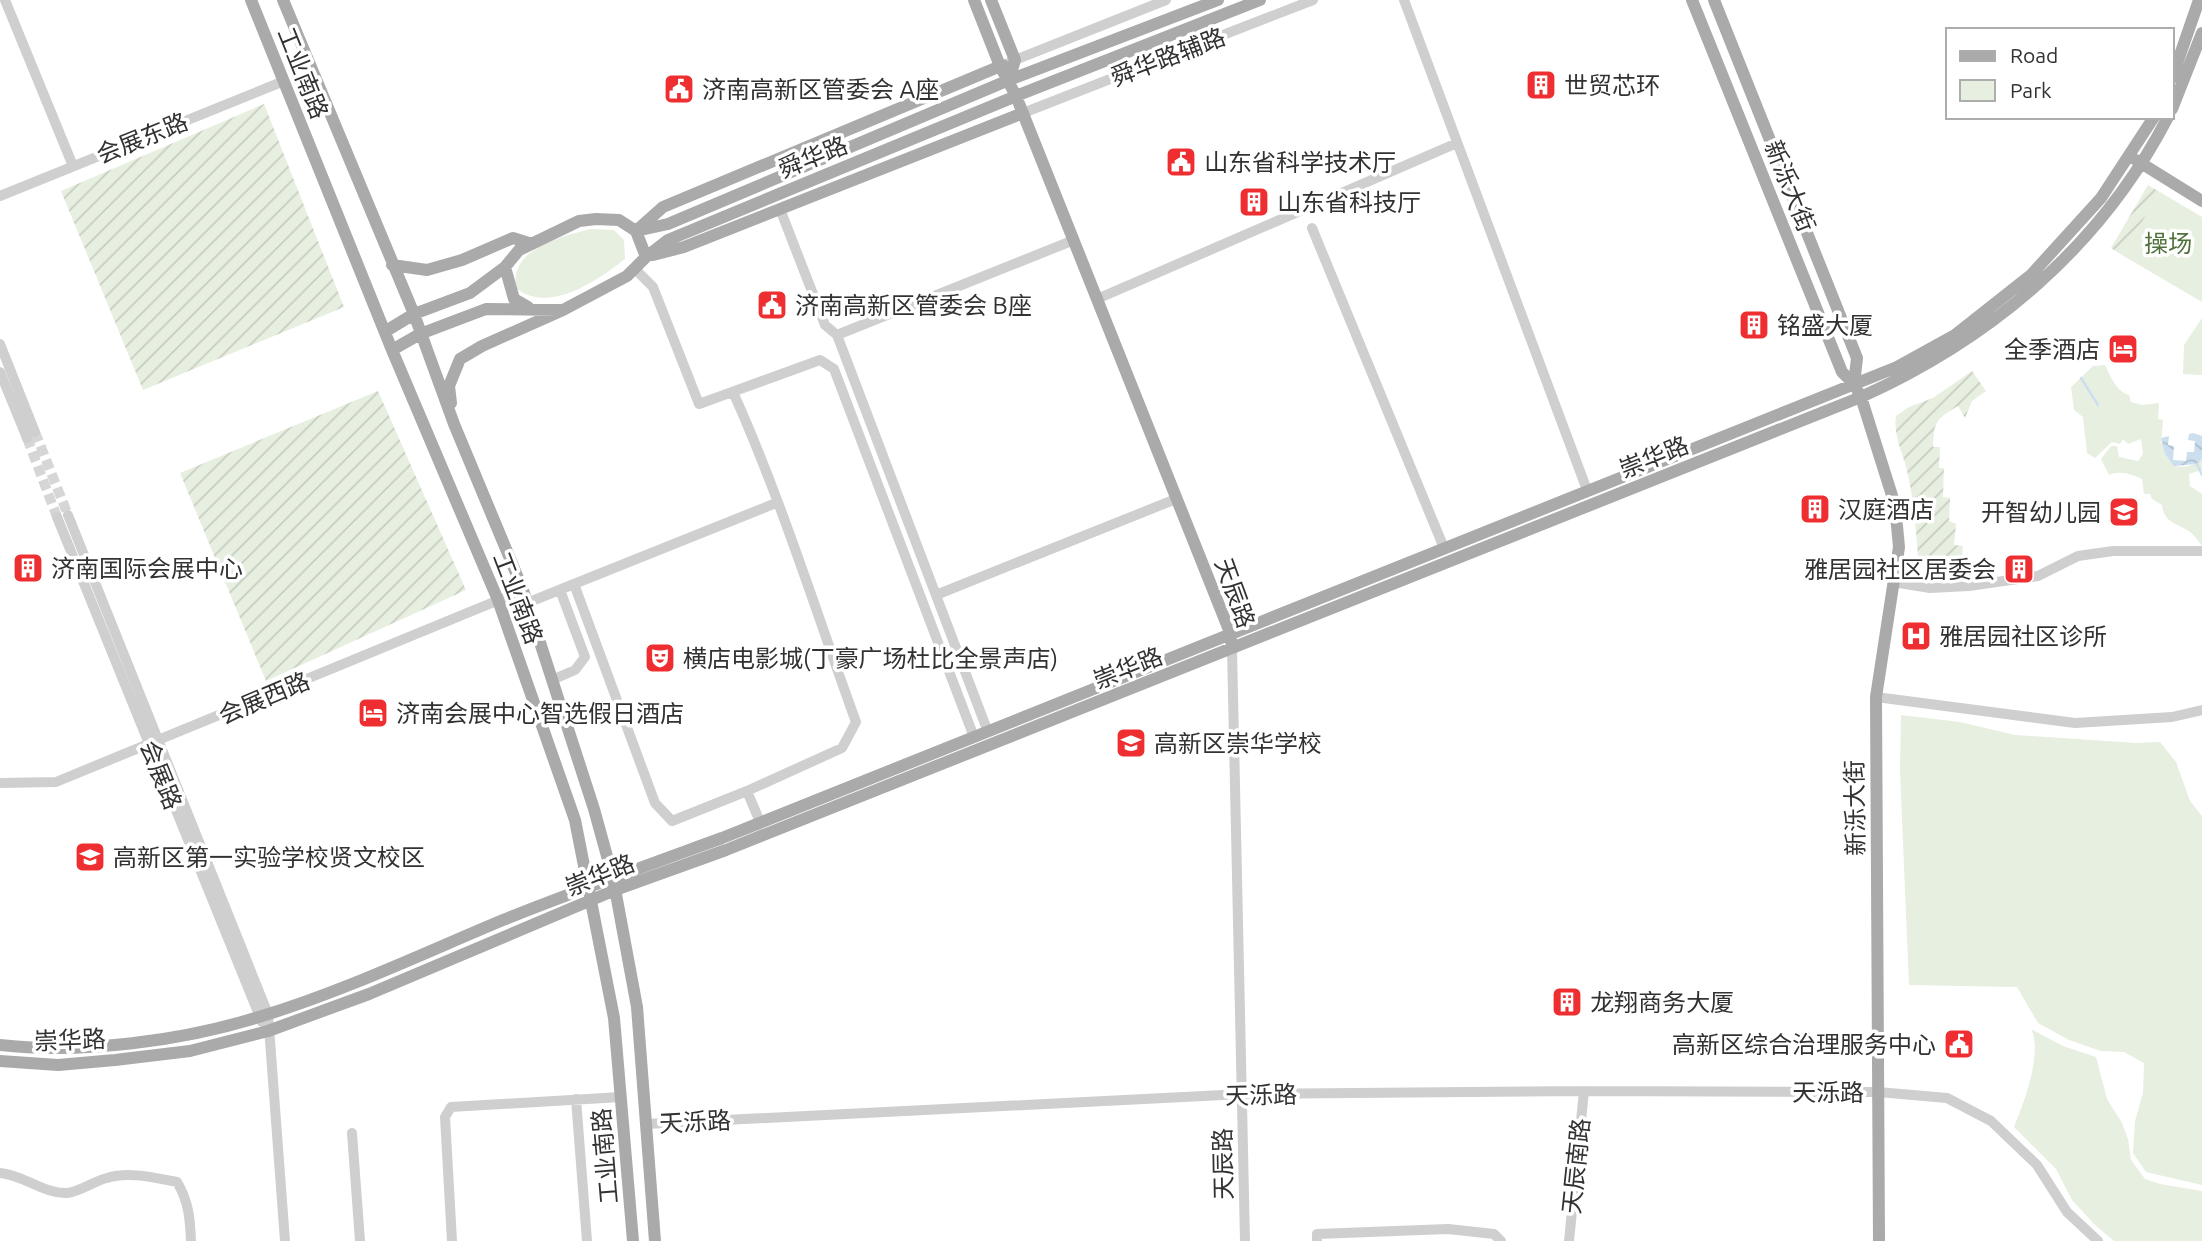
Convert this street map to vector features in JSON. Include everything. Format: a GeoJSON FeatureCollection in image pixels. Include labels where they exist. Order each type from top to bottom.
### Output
{"type":"FeatureCollection","features":[{"type":"Feature","properties":{"kind":"main road","name":"工业南路"},"geometry":{"type":"LineString","coordinates":[[251,0],[392,350],[498,600],[575,820],[614,1017],[633,1241]]}},
{"type":"Feature","properties":{"kind":"main road","name":"工业南路"},"geometry":{"type":"LineString","coordinates":[[284,0],[414,314],[454,424],[523,590],[594,809],[614,884],[637,1007],[655,1241]]}},
{"type":"Feature","properties":{"kind":"main road","name":"天辰路"},"geometry":{"type":"LineString","coordinates":[[974,0],[1006,64]]}},
{"type":"Feature","properties":{"kind":"main road","name":"天辰路"},"geometry":{"type":"LineString","coordinates":[[992,0],[1009,80],[1230,635],[1232,649]]}},
{"type":"Feature","properties":{"kind":"main road","name":"舜华路"},"geometry":{"type":"LineString","coordinates":[[636,231],[668,224],[1009,80],[1218,0]]}},
{"type":"Feature","properties":{"kind":"main road","name":"舜华路"},"geometry":{"type":"LineString","coordinates":[[454,424],[449,386],[460,359],[482,346],[564,310],[626,276],[668,240],[1016,96],[1260,0]]}},
{"type":"Feature","properties":{"kind":"main road"},"geometry":{"type":"LineString","coordinates":[[2174,72],[2199,0]]}},
{"type":"Feature","properties":{"kind":"main road"},"geometry":{"type":"LineString","coordinates":[[1694,3],[1718,1]]}},
{"type":"Feature","properties":{"kind":"main road","name":"新泺大街"},"geometry":{"type":"LineString","coordinates":[[1718,1],[1857,358],[1854,384]]}},
{"type":"Feature","properties":{"kind":"main road","name":"新泺大街"},"geometry":{"type":"LineString","coordinates":[[1694,3],[1842,372],[1854,384],[1861,397],[1895,505],[1899,547],[1876,697],[1879,1241]]}},
{"type":"Feature","properties":{"kind":"main road"},"geometry":{"type":"LineString","coordinates":[[2174,104],[2202,33]]}},
{"type":"Feature","properties":{"kind":"main road"},"geometry":{"type":"LineString","coordinates":[[636,231],[663,207],[1006,64]]}},
{"type":"Feature","properties":{"kind":"main road"},"geometry":{"type":"LineString","coordinates":[[386,331],[414,314],[470,293],[505,267],[519,250],[579,221],[619,220],[636,231],[646,257],[684,247],[1023,113]]}},
{"type":"Feature","properties":{"kind":"main road","name":"崇华路"},"geometry":{"type":"LineString","coordinates":[[0,1061],[58,1065],[190,1051],[268,1031],[369,993],[590,901],[614,884],[760,822],[1898,367],[1955,335],[2031,275],[2101,198],[2153,119]]}},
{"type":"Feature","properties":{"kind":"main road","name":"崇华路"},"geometry":{"type":"LineString","coordinates":[[0,1045],[58,1049],[113,1044],[187,1035],[264,1016],[363,979],[587,886],[614,884],[726,850],[1861,397],[1918,370],[1959,345],[2002,314],[2086,238],[2141,164],[2167,119]]}},
{"type":"Feature","properties":{"kind":"main road"},"geometry":{"type":"LineString","coordinates":[[2130,156],[2202,201]]}},
{"type":"Feature","properties":{"kind":"main road"},"geometry":{"type":"LineString","coordinates":[[392,265],[427,270],[461,260],[513,238],[532,244]]}},
{"type":"Feature","properties":{"kind":"main road"},"geometry":{"type":"LineString","coordinates":[[505,267],[514,299],[531,309]]}},
{"type":"Feature","properties":{"kind":"main road"},"geometry":{"type":"LineString","coordinates":[[392,350],[420,334],[486,309],[564,310]]}},
{"type":"Feature","properties":{"kind":"street"},"geometry":{"type":"LineString","coordinates":[[5,0],[73,166]]}},
{"type":"Feature","properties":{"kind":"street"},"geometry":{"type":"LineString","coordinates":[[1006,64],[1166,0]]}},
{"type":"Feature","properties":{"kind":"street","name":"舜华路辅路"},"geometry":{"type":"LineString","coordinates":[[1023,113],[1312,0]]}},
{"type":"Feature","properties":{"kind":"street"},"geometry":{"type":"LineString","coordinates":[[1404,0],[1587,490]]}},
{"type":"Feature","properties":{"kind":"street","name":"会展东路"},"geometry":{"type":"LineString","coordinates":[[0,196],[284,80]]}},
{"type":"Feature","properties":{"kind":"street"},"geometry":{"type":"LineString","coordinates":[[1097,299],[1457,143]]}},
{"type":"Feature","properties":{"kind":"street"},"geometry":{"type":"LineString","coordinates":[[780,209],[825,325],[837,335],[988,732]]}},
{"type":"Feature","properties":{"kind":"street"},"geometry":{"type":"LineString","coordinates":[[1312,228],[1444,548]]}},
{"type":"Feature","properties":{"kind":"street"},"geometry":{"type":"LineString","coordinates":[[837,335],[1074,240]]}},
{"type":"Feature","properties":{"kind":"street"},"geometry":{"type":"LineString","coordinates":[[635,269],[653,287],[699,404],[820,360],[834,369],[974,737]]}},
{"type":"Feature","properties":{"kind":"street"},"geometry":{"type":"LineString","coordinates":[[0,344],[31,435],[0,372]]}},
{"type":"Feature","properties":{"kind":"street"},"geometry":{"type":"LineString","coordinates":[[575,584],[655,803],[671,821],[747,792],[842,748],[856,722],[748,425],[733,392]]}},
{"type":"Feature","properties":{"kind":"street"},"geometry":{"type":"LineString","coordinates":[[936,595],[1176,499]]}},
{"type":"Feature","properties":{"kind":"street"},"geometry":{"type":"LineString","coordinates":[[527,603],[776,503]]}},
{"type":"Feature","properties":{"kind":"street","name":"会展路"},"geometry":{"type":"LineString","coordinates":[[63,516],[264,1016],[268,1031],[285,1241]]}},
{"type":"Feature","properties":{"kind":"street"},"geometry":{"type":"LineString","coordinates":[[1892,583],[1930,587],[1969,586],[2038,576],[2078,556],[2113,551],[2202,551]]}},
{"type":"Feature","properties":{"kind":"street","name":"会展西路"},"geometry":{"type":"LineString","coordinates":[[0,783],[56,782],[523,590]]}},
{"type":"Feature","properties":{"kind":"street"},"geometry":{"type":"LineString","coordinates":[[552,680],[575,670],[585,657],[560,590]]}},
{"type":"Feature","properties":{"kind":"street","name":"天辰路"},"geometry":{"type":"LineString","coordinates":[[1232,649],[1245,1241]]}},
{"type":"Feature","properties":{"kind":"street"},"geometry":{"type":"LineString","coordinates":[[1876,697],[2075,723],[2172,717],[2202,710]]}},
{"type":"Feature","properties":{"kind":"street"},"geometry":{"type":"LineString","coordinates":[[747,792],[760,822]]}},
{"type":"Feature","properties":{"kind":"street","name":"天辰南路"},"geometry":{"type":"LineString","coordinates":[[1569,1241],[1584,1091]]}},
{"type":"Feature","properties":{"kind":"street","name":"天泺路"},"geometry":{"type":"LineString","coordinates":[[646,1124],[1243,1094],[1878,1092],[1947,1098],[1991,1121],[2037,1164],[2067,1212],[2098,1241]]}},
{"type":"Feature","properties":{"kind":"street"},"geometry":{"type":"LineString","coordinates":[[452,1241],[445,1136],[445,1117],[451,1107],[621,1097]]}},
{"type":"Feature","properties":{"kind":"street"},"geometry":{"type":"LineString","coordinates":[[576,1099],[587,1241]]}},
{"type":"Feature","properties":{"kind":"street"},"geometry":{"type":"LineString","coordinates":[[352,1133],[360,1241]]}},
{"type":"Feature","properties":{"kind":"street"},"geometry":{"type":"LineString","coordinates":[[0,1173],[21,1177],[42,1188],[67,1193],[116,1175],[177,1182],[190,1211],[191,1241]]}},
{"type":"Feature","properties":{"kind":"street"},"geometry":{"type":"LineString","coordinates":[[1317,1241],[1317,1234],[1448,1229],[1494,1234],[1501,1241]]}},
{"type":"Feature","properties":{"kind":"green space"},"geometry":{"type":"Polygon","coordinates":[[[264,104],[344,307],[143,390],[61,191],[264,104]]]}},
{"type":"Feature","properties":{"kind":"green space"},"geometry":{"type":"Polygon","coordinates":[[[2148,185],[2160,192],[2122,255],[2111,248],[2148,185]]]}},
{"type":"Feature","properties":{"kind":"green space","name":"操场"},"geometry":{"type":"Polygon","coordinates":[[[2160,192],[2202,217],[2202,302],[2122,255],[2160,192]]]}},
{"type":"Feature","properties":{"kind":"green space"},"geometry":{"type":"Polygon","coordinates":[[[590,229],[614,230],[624,240],[625,259],[587,285],[558,296],[543,298],[516,288],[516,275],[529,254],[552,241],[590,229]]]}},
{"type":"Feature","properties":{"kind":"green space"},"geometry":{"type":"Polygon","coordinates":[[[2202,318],[2202,375],[2183,374],[2184,345],[2202,318]]]}},
{"type":"Feature","properties":{"kind":"green space"},"geometry":{"type":"Polygon","coordinates":[[[2105,365],[2114,383],[2129,395],[2131,402],[2142,405],[2159,403],[2158,419],[2163,420],[2161,444],[2174,466],[2189,466],[2202,459],[2202,470],[2189,474],[2190,486],[2202,494],[2202,546],[2190,532],[2167,518],[2162,505],[2152,499],[2150,494],[2144,494],[2142,479],[2126,473],[2109,475],[2101,459],[2111,446],[2117,446],[2119,457],[2138,461],[2143,454],[2141,439],[2128,444],[2123,439],[2120,444],[2112,442],[2095,458],[2087,453],[2083,417],[2074,410],[2071,387],[2093,366],[2105,365]]]}},
{"type":"Feature","properties":{"kind":"green space"},"geometry":{"type":"Polygon","coordinates":[[[1972,371],[1986,391],[1972,401],[1965,418],[1958,406],[1945,414],[1936,426],[1933,438],[1933,447],[1940,447],[1939,468],[1944,468],[1943,497],[1950,498],[1949,521],[1956,524],[1954,545],[1963,546],[1962,556],[1918,557],[1912,495],[1897,439],[1896,416],[1909,407],[1933,398],[1972,371]]]}},
{"type":"Feature","properties":{"kind":"green space"},"geometry":{"type":"Polygon","coordinates":[[[378,391],[466,590],[266,681],[180,473],[378,391]]]}},
{"type":"Feature","properties":{"kind":"green space"},"geometry":{"type":"Polygon","coordinates":[[[1901,715],[1960,722],[2015,735],[2136,743],[2160,742],[2176,762],[2190,801],[2202,816],[2202,1185],[2146,1172],[2133,1153],[2135,1121],[2143,1093],[2144,1063],[2124,1052],[2101,1051],[2069,1040],[2038,1023],[2017,987],[1909,985],[1900,771],[1901,715]]]}},
{"type":"Feature","properties":{"kind":"green space"},"geometry":{"type":"Polygon","coordinates":[[[2031,1029],[2063,1046],[2096,1057],[2107,1099],[2122,1123],[2128,1139],[2131,1160],[2145,1179],[2202,1191],[2202,1241],[2114,1241],[2072,1200],[2056,1169],[2014,1127],[2034,1064],[2034,1039],[2031,1029]]]}},
{"type":"Feature","properties":{"kind":"water"},"geometry":{"type":"Polygon","coordinates":[[[2189,434],[2202,436],[2202,459],[2197,464],[2174,466],[2165,454],[2161,438],[2169,436],[2168,445],[2174,446],[2173,460],[2186,461],[2187,452],[2194,452],[2195,441],[2188,440],[2189,434]]]}},
{"type":"Feature","properties":{"kind":"waterway"},"geometry":{"type":"LineString","coordinates":[[2081,378],[2098,405]]}},
{"type":"Feature","properties":{"kind":"waterway"},"geometry":{"type":"LineString","coordinates":[[2197,464],[2202,475]]}},
{"type":"Feature","properties":{"kind":"tunnel"},"geometry":{"type":"LineString","coordinates":[[35,432],[68,515]]}},
{"type":"Feature","properties":{"kind":"tunnel"},"geometry":{"type":"LineString","coordinates":[[27,438],[57,517]]}},
{"type":"Feature","properties":{"kind":"place","name":"世贸芯环"},"geometry":{"type":"Point","coordinates":[1541,85]}},
{"type":"Feature","properties":{"kind":"place","name":"济南高新区管委会 A座"},"geometry":{"type":"Point","coordinates":[679,89]}},
{"type":"Feature","properties":{"kind":"place","name":"山东省科学技术厅"},"geometry":{"type":"Point","coordinates":[1181,162]}},
{"type":"Feature","properties":{"kind":"place","name":"山东省科技厅"},"geometry":{"type":"Point","coordinates":[1254,202]}},
{"type":"Feature","properties":{"kind":"place","name":"济南高新区管委会 B座"},"geometry":{"type":"Point","coordinates":[772,305]}},
{"type":"Feature","properties":{"kind":"place","name":"铭盛大厦"},"geometry":{"type":"Point","coordinates":[1754,325]}},
{"type":"Feature","properties":{"kind":"place","name":"全季酒店"},"geometry":{"type":"Point","coordinates":[2123,349]}},
{"type":"Feature","properties":{"kind":"place","name":"汉庭酒店"},"geometry":{"type":"Point","coordinates":[1815,509]}},
{"type":"Feature","properties":{"kind":"place","name":"开智幼儿园"},"geometry":{"type":"Point","coordinates":[2124,512]}},
{"type":"Feature","properties":{"kind":"place","name":"济南国际会展中心"},"geometry":{"type":"Point","coordinates":[28,568]}},
{"type":"Feature","properties":{"kind":"place","name":"雅居园社区居委会"},"geometry":{"type":"Point","coordinates":[2019,569]}},
{"type":"Feature","properties":{"kind":"place","name":"雅居园社区诊所"},"geometry":{"type":"Point","coordinates":[1916,636]}},
{"type":"Feature","properties":{"kind":"place","name":"横店电影城(丁豪广场杜比全景声店)"},"geometry":{"type":"Point","coordinates":[660,658]}},
{"type":"Feature","properties":{"kind":"place","name":"济南会展中心智选假日酒店"},"geometry":{"type":"Point","coordinates":[373,713]}},
{"type":"Feature","properties":{"kind":"place","name":"高新区崇华学校"},"geometry":{"type":"Point","coordinates":[1131,743]}},
{"type":"Feature","properties":{"kind":"place","name":"高新区第一实验学校贤文校区"},"geometry":{"type":"Point","coordinates":[90,857]}},
{"type":"Feature","properties":{"kind":"place","name":"龙翔商务大厦"},"geometry":{"type":"Point","coordinates":[1567,1002]}},
{"type":"Feature","properties":{"kind":"place","name":"高新区综合治理服务中心"},"geometry":{"type":"Point","coordinates":[1959,1044]}}]}
